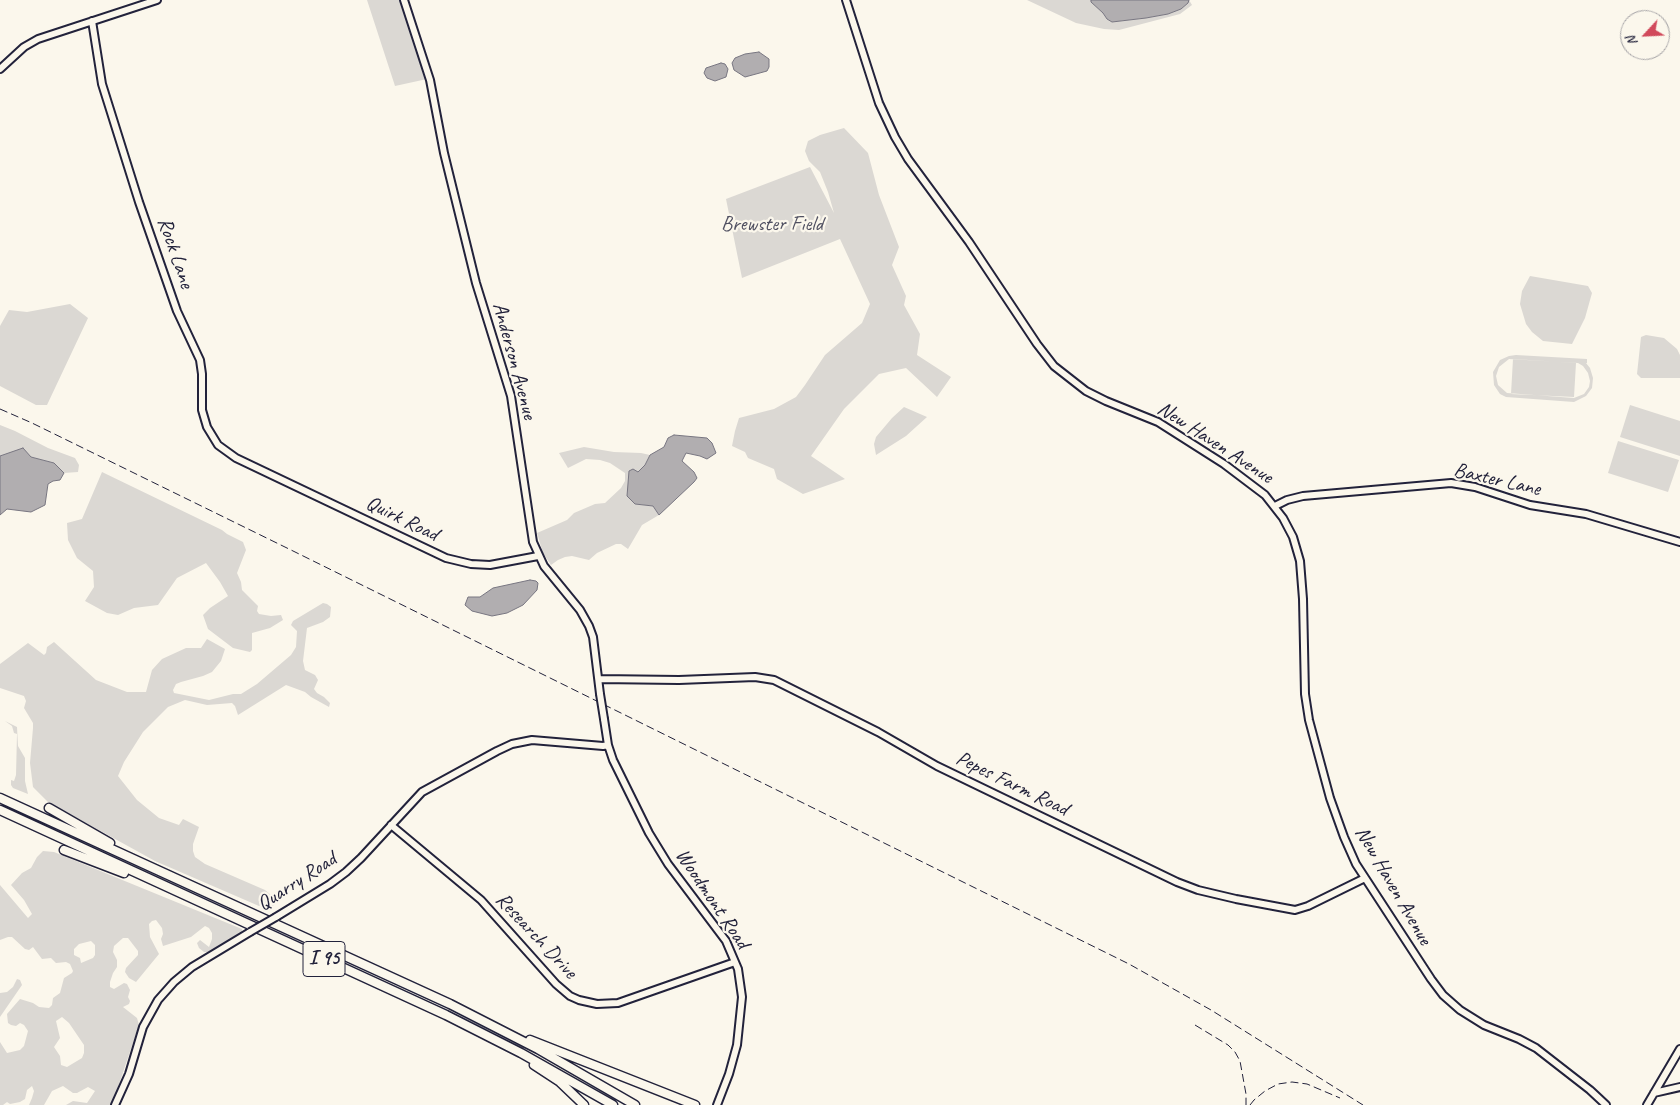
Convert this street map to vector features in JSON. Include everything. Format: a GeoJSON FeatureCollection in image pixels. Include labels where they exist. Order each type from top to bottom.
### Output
{"type":"FeatureCollection","features":[{"type":"Feature","properties":{"kind":"highway","name":"I 95"},"geometry":{"type":"LineString","coordinates":[[0,798],[425,992],[568,1066],[635,1105]]}},
{"type":"Feature","properties":{"kind":"highway"},"geometry":{"type":"LineString","coordinates":[[49,808],[168,875]]}},
{"type":"Feature","properties":{"kind":"highway","name":"I 95"},"geometry":{"type":"LineString","coordinates":[[0,810],[459,1021],[533,1059],[613,1105]]}},
{"type":"Feature","properties":{"kind":"highway"},"geometry":{"type":"LineString","coordinates":[[64,850],[190,897]]}},
{"type":"Feature","properties":{"kind":"highway"},"geometry":{"type":"LineString","coordinates":[[459,1021],[560,1082],[584,1105]]}},
{"type":"Feature","properties":{"kind":"highway"},"geometry":{"type":"LineString","coordinates":[[488,1023],[695,1105]]}},
{"type":"Feature","properties":{"kind":"street"},"geometry":{"type":"LineString","coordinates":[[0,69],[30,44],[62,30],[157,0]]}},
{"type":"Feature","properties":{"kind":"street","name":"Anderson Avenue"},"geometry":{"type":"LineString","coordinates":[[404,0],[429,75],[446,161],[476,284],[511,396],[530,528],[538,556],[580,610],[593,636],[604,719]]}},
{"type":"Feature","properties":{"kind":"street","name":"New Haven Avenue"},"geometry":{"type":"LineString","coordinates":[[846,0],[879,104],[895,137],[908,159],[984,264],[1034,340],[1054,366],[1074,383],[1092,394],[1151,419],[1173,431],[1251,482],[1266,494],[1275,506],[1293,537],[1300,561],[1303,598],[1304,682],[1309,720],[1336,817],[1348,848],[1365,878],[1421,965],[1447,999],[1475,1020],[1536,1048],[1590,1090],[1606,1105]]}},
{"type":"Feature","properties":{"kind":"street","name":"Rock Lane"},"geometry":{"type":"LineString","coordinates":[[92,21],[102,84],[138,198],[177,310],[201,363],[201,405],[205,422],[211,435],[222,449],[259,470]]}},
{"type":"Feature","properties":{"kind":"street","name":"Quirk Road"},"geometry":{"type":"LineString","coordinates":[[259,470],[456,561],[490,565],[538,556]]}},
{"type":"Feature","properties":{"kind":"street","name":"Baxter Lane"},"geometry":{"type":"LineString","coordinates":[[1275,506],[1287,500],[1303,496],[1451,484],[1474,487],[1521,502],[1586,514],[1680,542]]}},
{"type":"Feature","properties":{"kind":"street","name":"Pepes Farm Road"},"geometry":{"type":"LineString","coordinates":[[599,679],[644,681],[755,677],[774,680],[878,732],[938,766],[1176,882],[1198,890],[1295,910],[1308,906],[1365,878]]}},
{"type":"Feature","properties":{"kind":"street","name":"Woodmont Road"},"geometry":{"type":"LineString","coordinates":[[604,719],[608,745],[620,774],[661,853],[726,941],[741,980],[742,997],[737,1045],[729,1074],[717,1105]]}},
{"type":"Feature","properties":{"kind":"street","name":"Quarry Road"},"geometry":{"type":"LineString","coordinates":[[116,1105],[130,1074],[143,1027],[158,1000],[174,982],[192,967],[338,878],[361,858],[422,792],[512,744],[532,740],[608,745]]}},
{"type":"Feature","properties":{"kind":"street","name":"Research Drive"},"geometry":{"type":"LineString","coordinates":[[391,825],[478,898],[556,984],[570,996],[579,1000],[597,1004],[618,1003],[735,962]]}},
{"type":"Feature","properties":{"kind":"street"},"geometry":{"type":"LineString","coordinates":[[1647,1105],[1680,1049]]}},
{"type":"Feature","properties":{"kind":"street"},"geometry":{"type":"LineString","coordinates":[[1654,1093],[1680,1087]]}},
{"type":"Feature","properties":{"kind":"green space"},"geometry":{"type":"Polygon","coordinates":[[[367,0],[400,0],[427,79],[395,86],[367,0]]]}},
{"type":"Feature","properties":{"kind":"green space"},"geometry":{"type":"Polygon","coordinates":[[[1027,0],[1091,0],[1107,19],[1112,22],[1168,14],[1181,9],[1189,0],[1192,5],[1180,14],[1119,30],[1076,23],[1027,0]]]}},
{"type":"Feature","properties":{"kind":"green space","name":"Brewster Field"},"geometry":{"type":"Polygon","coordinates":[[[844,128],[868,153],[879,195],[899,247],[892,265],[906,296],[904,305],[920,334],[917,355],[951,377],[937,397],[906,368],[879,374],[844,409],[811,456],[845,479],[803,494],[777,479],[774,469],[748,458],[745,452],[732,446],[739,418],[774,409],[796,397],[825,355],[862,323],[870,304],[840,239],[742,278],[726,199],[810,167],[834,213],[820,172],[809,161],[805,151],[808,141],[820,135],[844,128]]]}},
{"type":"Feature","properties":{"kind":"green space"},"geometry":{"type":"Polygon","coordinates":[[[1530,276],[1588,286],[1592,293],[1585,318],[1572,344],[1543,341],[1526,324],[1520,304],[1522,291],[1530,276]]]}},
{"type":"Feature","properties":{"kind":"green space"},"geometry":{"type":"Polygon","coordinates":[[[70,304],[88,318],[47,405],[36,405],[0,386],[0,326],[9,310],[27,312],[70,304]]]}},
{"type":"Feature","properties":{"kind":"green space"},"geometry":{"type":"Polygon","coordinates":[[[1646,335],[1664,338],[1677,349],[1680,355],[1680,378],[1641,378],[1637,374],[1641,337],[1646,335]]]}},
{"type":"Feature","properties":{"kind":"green space"},"geometry":{"type":"Polygon","coordinates":[[[1509,356],[1587,359],[1586,363],[1590,368],[1593,378],[1592,388],[1586,396],[1574,402],[1506,397],[1500,394],[1494,385],[1493,372],[1500,360],[1509,356]],[[1509,359],[1499,367],[1496,376],[1498,385],[1507,393],[1574,398],[1584,394],[1589,387],[1590,381],[1588,373],[1578,363],[1509,359]]]}},
{"type":"Feature","properties":{"kind":"green space"},"geometry":{"type":"Polygon","coordinates":[[[1513,359],[1576,363],[1574,397],[1511,394],[1513,359]]]}},
{"type":"Feature","properties":{"kind":"green space"},"geometry":{"type":"Polygon","coordinates":[[[1630,405],[1680,421],[1680,456],[1620,437],[1630,405]]]}},
{"type":"Feature","properties":{"kind":"green space"},"geometry":{"type":"Polygon","coordinates":[[[904,407],[927,417],[906,436],[876,455],[874,444],[876,437],[904,407]]]}},
{"type":"Feature","properties":{"kind":"green space"},"geometry":{"type":"Polygon","coordinates":[[[0,425],[48,448],[75,458],[79,465],[78,472],[64,473],[54,463],[31,457],[23,449],[0,456],[0,425]]]}},
{"type":"Feature","properties":{"kind":"green space"},"geometry":{"type":"Polygon","coordinates":[[[1618,441],[1679,460],[1668,492],[1608,473],[1618,441]]]}},
{"type":"Feature","properties":{"kind":"green space"},"geometry":{"type":"Polygon","coordinates":[[[584,447],[650,455],[645,465],[638,472],[635,504],[653,506],[659,515],[642,525],[628,549],[621,544],[616,544],[597,553],[589,560],[572,556],[558,560],[551,565],[543,553],[537,533],[567,520],[574,513],[595,504],[605,503],[621,488],[625,481],[625,473],[610,463],[600,460],[586,459],[568,468],[559,453],[584,447]]]}},
{"type":"Feature","properties":{"kind":"green space"},"geometry":{"type":"Polygon","coordinates":[[[102,472],[243,542],[246,550],[237,573],[242,590],[258,606],[257,611],[259,614],[281,615],[283,620],[270,628],[252,633],[252,650],[250,652],[233,648],[208,629],[203,615],[228,596],[206,563],[177,578],[158,605],[134,608],[118,615],[107,613],[85,601],[94,587],[93,571],[77,558],[68,540],[67,523],[82,519],[102,472]]]}},
{"type":"Feature","properties":{"kind":"green space"},"geometry":{"type":"Polygon","coordinates":[[[323,603],[331,607],[330,617],[307,628],[303,661],[305,670],[315,675],[318,680],[314,689],[330,703],[329,707],[305,692],[286,685],[238,715],[232,703],[207,705],[185,700],[168,707],[143,732],[124,762],[118,776],[137,800],[159,818],[179,825],[183,819],[199,827],[193,844],[195,857],[205,864],[265,890],[275,901],[271,907],[259,906],[155,861],[48,802],[33,787],[30,763],[33,723],[24,708],[26,701],[24,696],[0,688],[0,664],[28,643],[44,655],[47,647],[54,642],[96,680],[127,692],[146,692],[152,670],[162,659],[186,648],[201,648],[207,639],[225,649],[221,661],[212,672],[176,684],[173,690],[174,693],[209,700],[241,694],[257,684],[291,655],[296,647],[297,631],[291,625],[293,621],[323,603]]]}},
{"type":"Feature","properties":{"kind":"green space"},"geometry":{"type":"Polygon","coordinates":[[[5,721],[17,727],[18,746],[25,758],[25,781],[28,794],[13,788],[11,785],[11,780],[14,781],[16,775],[17,734],[14,733],[12,726],[5,721]]]}},
{"type":"Feature","properties":{"kind":"green space"},"geometry":{"type":"Polygon","coordinates":[[[43,851],[54,852],[242,929],[242,931],[221,945],[208,952],[204,952],[197,943],[200,940],[209,947],[212,933],[209,928],[205,926],[191,937],[163,946],[161,939],[163,934],[162,928],[156,920],[152,921],[149,924],[150,937],[159,954],[136,982],[129,978],[125,972],[126,968],[138,955],[138,951],[128,938],[123,938],[114,946],[113,952],[117,960],[117,967],[113,973],[110,987],[114,989],[124,983],[127,984],[130,990],[128,997],[130,1001],[129,1004],[123,1007],[137,1018],[139,1025],[112,1105],[66,1105],[73,1101],[87,1103],[95,1091],[88,1087],[73,1093],[63,1086],[52,1091],[44,1105],[29,1105],[34,1091],[32,1086],[27,1090],[25,1099],[20,1102],[10,1104],[7,1102],[0,1105],[0,1042],[7,1053],[20,1050],[24,1046],[28,1031],[20,1023],[16,1026],[8,1023],[7,1014],[20,999],[39,1007],[49,1008],[52,1005],[53,998],[60,993],[64,978],[73,971],[70,964],[66,962],[56,963],[51,958],[42,959],[33,947],[29,950],[25,949],[12,937],[0,940],[0,885],[28,918],[32,914],[24,900],[11,885],[22,873],[31,868],[43,851]],[[91,941],[79,944],[74,949],[74,955],[80,958],[81,963],[93,958],[95,955],[95,945],[91,941]],[[62,1017],[56,1021],[60,1038],[54,1047],[60,1056],[61,1065],[67,1067],[82,1058],[84,1045],[69,1023],[62,1017]]]}},
{"type":"Feature","properties":{"kind":"green space"},"geometry":{"type":"Polygon","coordinates":[[[17,979],[20,980],[22,985],[0,1017],[0,993],[7,992],[13,987],[17,979]]]}},
{"type":"Feature","properties":{"kind":"shaded area"},"geometry":{"type":"Polygon","coordinates":[[[1091,0],[1189,0],[1181,9],[1168,14],[1112,22],[1107,19],[1091,0]]]}},
{"type":"Feature","properties":{"kind":"shaded area"},"geometry":{"type":"Polygon","coordinates":[[[759,52],[769,59],[767,71],[745,77],[734,70],[732,63],[735,58],[759,52]]]}},
{"type":"Feature","properties":{"kind":"shaded area"},"geometry":{"type":"Polygon","coordinates":[[[721,63],[725,64],[728,69],[726,77],[715,81],[707,78],[704,73],[706,68],[721,63]]]}},
{"type":"Feature","properties":{"kind":"shaded area"},"geometry":{"type":"Polygon","coordinates":[[[674,435],[707,438],[712,443],[716,453],[707,459],[686,453],[682,461],[694,472],[697,478],[659,515],[653,506],[635,504],[627,496],[629,471],[633,469],[638,472],[645,465],[650,455],[664,447],[668,438],[674,435]]]}},
{"type":"Feature","properties":{"kind":"shaded area"},"geometry":{"type":"Polygon","coordinates":[[[23,448],[31,457],[54,463],[64,473],[60,480],[48,484],[45,505],[31,512],[7,509],[0,515],[0,456],[23,448]]]}},
{"type":"Feature","properties":{"kind":"shaded area"},"geometry":{"type":"Polygon","coordinates":[[[530,580],[538,583],[537,590],[523,605],[507,613],[492,616],[472,611],[465,605],[468,597],[480,597],[493,588],[530,580]]]}},
{"type":"Feature","properties":{"kind":"railway"},"geometry":{"type":"LineString","coordinates":[[0,409],[289,549],[1129,964],[1211,1010],[1363,1105]]}},
{"type":"Feature","properties":{"kind":"railway"},"geometry":{"type":"LineString","coordinates":[[1195,1025],[1228,1045],[1235,1052],[1240,1061],[1246,1105]]}},
{"type":"Feature","properties":{"kind":"railway"},"geometry":{"type":"LineString","coordinates":[[1250,1105],[1265,1091],[1278,1084],[1292,1082],[1307,1084],[1340,1098]]}}]}
